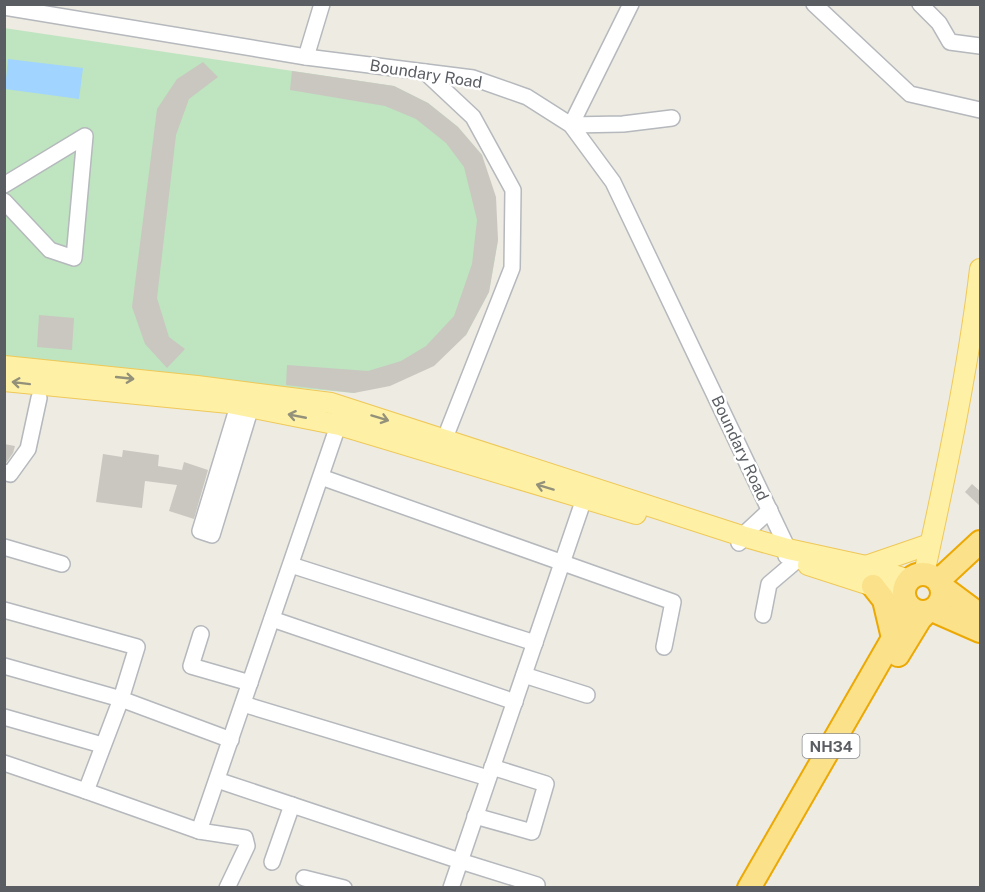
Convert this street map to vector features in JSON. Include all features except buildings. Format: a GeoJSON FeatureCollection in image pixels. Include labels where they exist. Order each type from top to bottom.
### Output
{"type":"FeatureCollection","features":[{"type":"Feature","properties":{"kind":"highway"},"geometry":{"type":"LineString","coordinates":[[981,542],[920,585],[916,611],[930,611],[981,631]]}},
{"type":"Feature","properties":{"kind":"highway"},"geometry":{"type":"LineString","coordinates":[[869,576],[884,600],[893,638]]}},
{"type":"Feature","properties":{"kind":"highway"},"geometry":{"type":"LineString","coordinates":[[920,585],[981,615]]}},
{"type":"Feature","properties":{"kind":"highway","name":"NH34"},"geometry":{"type":"LineString","coordinates":[[846,732],[920,585]]}},
{"type":"Feature","properties":{"kind":"highway","name":"NH34"},"geometry":{"type":"LineString","coordinates":[[749,888],[772,859],[846,732],[920,619],[930,611]]}},
{"type":"Feature","properties":{"kind":"highway","name":"NH34"},"geometry":{"type":"LineString","coordinates":[[763,888],[772,859]]}},
{"type":"Feature","properties":{"kind":"main road"},"geometry":{"type":"LineString","coordinates":[[4,366],[87,382],[341,415],[790,556],[869,576],[920,585],[950,455],[981,269]]}},
{"type":"Feature","properties":{"kind":"main road"},"geometry":{"type":"LineString","coordinates":[[4,381],[87,382]]}},
{"type":"Feature","properties":{"kind":"main road"},"geometry":{"type":"LineString","coordinates":[[869,576],[930,544]]}},
{"type":"Feature","properties":{"kind":"street"},"geometry":{"type":"LineString","coordinates":[[306,57],[322,4]]}},
{"type":"Feature","properties":{"kind":"street"},"geometry":{"type":"LineString","coordinates":[[631,4],[571,125],[623,124],[672,118]]}},
{"type":"Feature","properties":{"kind":"street"},"geometry":{"type":"LineString","coordinates":[[814,4],[910,94],[981,110]]}},
{"type":"Feature","properties":{"kind":"street"},"geometry":{"type":"LineString","coordinates":[[920,4],[939,23],[950,42],[981,46]]}},
{"type":"Feature","properties":{"kind":"street","name":"Boundary Road"},"geometry":{"type":"LineString","coordinates":[[4,7],[306,57],[473,78],[527,97],[571,125],[613,182],[790,556]]}},
{"type":"Feature","properties":{"kind":"street"},"geometry":{"type":"LineString","coordinates":[[425,72],[473,117],[513,190],[512,268],[442,447]]}},
{"type":"Feature","properties":{"kind":"street"},"geometry":{"type":"LineString","coordinates":[[4,185],[85,136],[74,258],[50,250],[4,201]]}},
{"type":"Feature","properties":{"kind":"street"},"geometry":{"type":"LineString","coordinates":[[4,472],[10,474],[28,449],[39,398]]}},
{"type":"Feature","properties":{"kind":"street"},"geometry":{"type":"LineString","coordinates":[[244,401],[212,535],[200,531],[244,401]]}},
{"type":"Feature","properties":{"kind":"street"},"geometry":{"type":"LineString","coordinates":[[199,831],[341,415]]}},
{"type":"Feature","properties":{"kind":"street"},"geometry":{"type":"LineString","coordinates":[[321,477],[673,602],[664,647]]}},
{"type":"Feature","properties":{"kind":"street"},"geometry":{"type":"LineString","coordinates":[[451,888],[587,492]]}},
{"type":"Feature","properties":{"kind":"street"},"geometry":{"type":"LineString","coordinates":[[740,540],[770,510]]}},
{"type":"Feature","properties":{"kind":"street"},"geometry":{"type":"LineString","coordinates":[[4,547],[62,564]]}},
{"type":"Feature","properties":{"kind":"street"},"geometry":{"type":"LineString","coordinates":[[763,615],[769,584],[790,556]]}},
{"type":"Feature","properties":{"kind":"street"},"geometry":{"type":"LineString","coordinates":[[291,565],[535,643]]}},
{"type":"Feature","properties":{"kind":"street"},"geometry":{"type":"LineString","coordinates":[[4,610],[137,647],[122,699],[102,745],[86,791]]}},
{"type":"Feature","properties":{"kind":"street"},"geometry":{"type":"LineString","coordinates":[[272,619],[515,702]]}},
{"type":"Feature","properties":{"kind":"street"},"geometry":{"type":"LineString","coordinates":[[201,634],[191,666],[250,683]]}},
{"type":"Feature","properties":{"kind":"street"},"geometry":{"type":"LineString","coordinates":[[4,666],[122,699],[231,740]]}},
{"type":"Feature","properties":{"kind":"street"},"geometry":{"type":"LineString","coordinates":[[524,675],[587,695]]}},
{"type":"Feature","properties":{"kind":"street"},"geometry":{"type":"LineString","coordinates":[[243,704],[490,772],[546,784],[532,832],[475,816]]}},
{"type":"Feature","properties":{"kind":"street"},"geometry":{"type":"LineString","coordinates":[[4,717],[102,745]]}},
{"type":"Feature","properties":{"kind":"street"},"geometry":{"type":"LineString","coordinates":[[4,763],[199,831],[245,838],[247,846],[227,888]]}},
{"type":"Feature","properties":{"kind":"street"},"geometry":{"type":"LineString","coordinates":[[217,780],[537,885]]}},
{"type":"Feature","properties":{"kind":"street"},"geometry":{"type":"LineString","coordinates":[[272,862],[292,805]]}},
{"type":"Feature","properties":{"kind":"street"},"geometry":{"type":"LineString","coordinates":[[304,878],[344,888]]}},
{"type":"Feature","properties":{"kind":"green space"},"geometry":{"type":"Polygon","coordinates":[[[4,28],[394,86],[428,103],[458,127],[482,155],[498,240],[489,292],[466,335],[354,393],[5,361],[4,28]]]}},
{"type":"Feature","properties":{"kind":"water"},"geometry":{"type":"Polygon","coordinates":[[[8,59],[83,68],[79,99],[5,89],[8,59]]]}}]}
